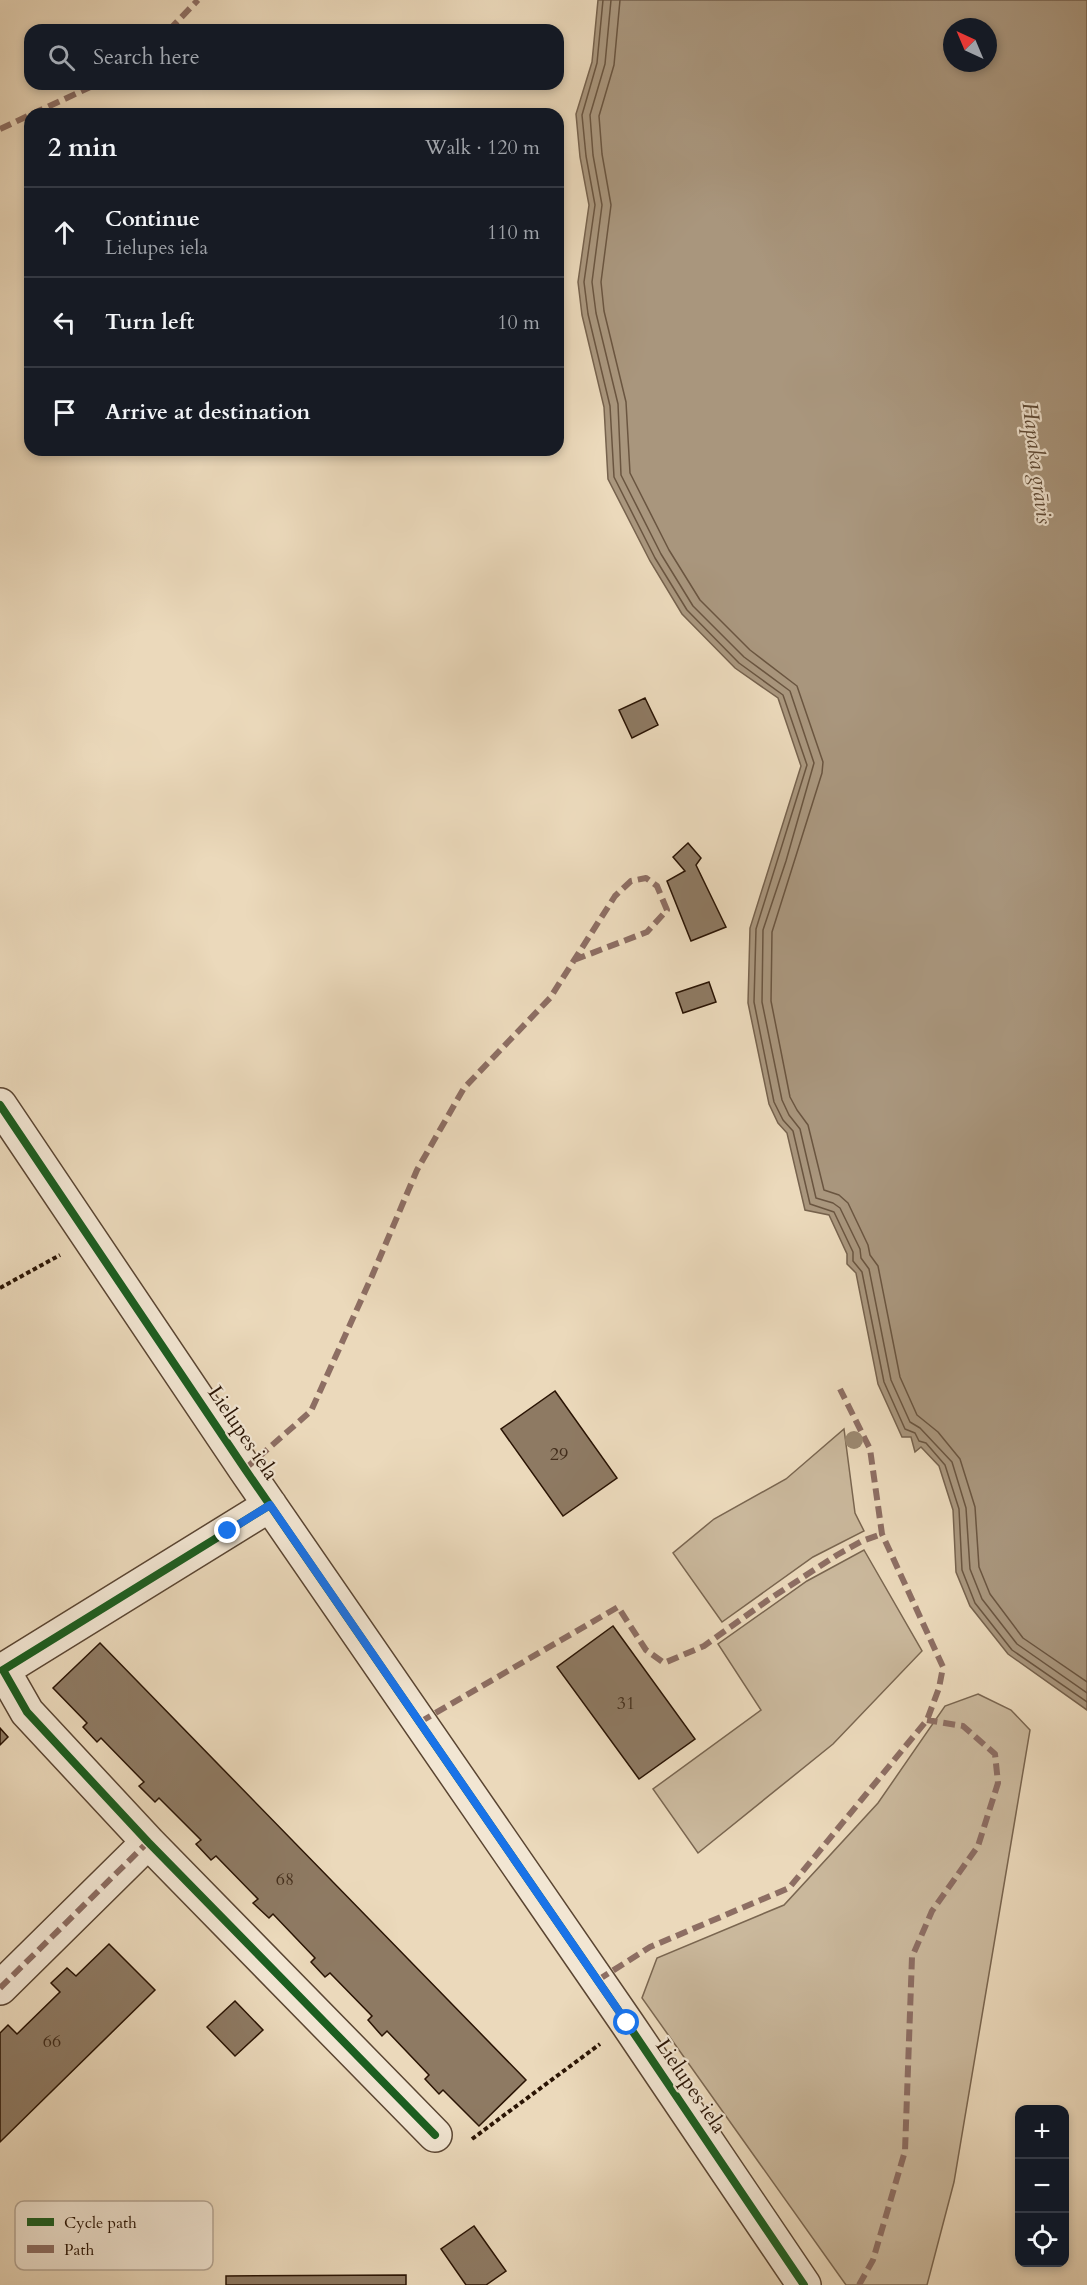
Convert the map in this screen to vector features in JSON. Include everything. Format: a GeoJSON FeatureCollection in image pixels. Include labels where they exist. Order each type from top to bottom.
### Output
{"type":"FeatureCollection","features":[{"type":"Feature","properties":{"kind":"street","name":"Lielupes iela"},"geometry":{"type":"LineString","coordinates":[[0,1105],[270,1505],[627,2023],[804,2285]]}},
{"type":"Feature","properties":{"kind":"street"},"geometry":{"type":"LineString","coordinates":[[270,1505],[2,1668],[27,1712],[148,1842],[435,2135]]}},
{"type":"Feature","properties":{"kind":"street"},"geometry":{"type":"LineString","coordinates":[[0,1988],[148,1842]]}},
{"type":"Feature","properties":{"kind":"path"},"geometry":{"type":"LineString","coordinates":[[0,1288],[91,1239]]}},
{"type":"Feature","properties":{"kind":"path"},"geometry":{"type":"LineString","coordinates":[[472,2139],[627,2023]]}},
{"type":"Feature","properties":{"kind":"shaded area"},"geometry":{"type":"Polygon","coordinates":[[[844,1429],[855,1513],[864,1531],[813,1557],[722,1622],[673,1553],[714,1519],[786,1479],[844,1429]]]}},
{"type":"Feature","properties":{"kind":"shaded area"},"geometry":{"type":"Polygon","coordinates":[[[864,1550],[922,1651],[833,1744],[698,1853],[653,1789],[761,1710],[718,1644],[807,1581],[864,1550]]]}},
{"type":"Feature","properties":{"kind":"shaded area"},"geometry":{"type":"Polygon","coordinates":[[[978,1694],[1011,1710],[1030,1730],[954,2182],[927,2285],[846,2285],[642,1998],[657,1958],[784,1905],[878,1803],[945,1706],[978,1694]]]}},
{"type":"Feature","properties":{"kind":"water","name":"Hapaka grāvis"},"geometry":{"type":"Polygon","coordinates":[[[598,0],[1087,0],[1087,1710],[1008,1654],[970,1606],[956,1572],[953,1510],[939,1466],[921,1447],[915,1452],[911,1437],[902,1437],[878,1384],[856,1273],[847,1264],[847,1254],[829,1215],[805,1210],[787,1133],[778,1123],[769,1104],[748,1003],[750,928],[801,766],[778,698],[735,668],[682,614],[650,561],[608,479],[604,407],[582,315],[578,282],[589,205],[580,157],[576,114],[592,62],[598,0]]]}},
{"type":"Feature","properties":{"kind":"building"},"geometry":{"type":"Polygon","coordinates":[[[645,698],[658,725],[632,738],[619,710],[645,698]]]}},
{"type":"Feature","properties":{"kind":"building"},"geometry":{"type":"Polygon","coordinates":[[[688,843],[701,858],[696,865],[726,927],[691,941],[667,881],[685,871],[673,857],[688,843]]]}},
{"type":"Feature","properties":{"kind":"building"},"geometry":{"type":"Polygon","coordinates":[[[709,982],[716,1002],[683,1013],[676,993],[709,982]]]}},
{"type":"Feature","properties":{"kind":"building"},"geometry":{"type":"Polygon","coordinates":[[[555,1391],[617,1478],[563,1516],[501,1429],[555,1391]]]}},
{"type":"Feature","properties":{"kind":"building"},"geometry":{"type":"Polygon","coordinates":[[[613,1626],[695,1739],[639,1779],[557,1667],[613,1626]]]}},
{"type":"Feature","properties":{"kind":"building"},"geometry":{"type":"Polygon","coordinates":[[[100,1643],[526,2080],[479,2126],[443,2090],[439,2094],[425,2079],[429,2075],[387,2031],[382,2036],[368,2020],[372,2016],[330,1973],[325,1977],[311,1962],[315,1958],[273,1914],[269,1918],[253,1903],[258,1899],[216,1856],[211,1860],[196,1844],[201,1840],[159,1798],[155,1802],[139,1786],[144,1782],[101,1738],[97,1742],[83,1727],[87,1723],[53,1688],[100,1643]]]}},
{"type":"Feature","properties":{"kind":"building"},"geometry":{"type":"Polygon","coordinates":[[[0,1728],[8,1737],[0,1745],[0,1728]]]}},
{"type":"Feature","properties":{"kind":"building"},"geometry":{"type":"Polygon","coordinates":[[[109,1944],[155,1990],[0,2142],[0,2033],[8,2025],[17,2034],[60,1992],[51,1983],[67,1968],[76,1976],[109,1944]]]}},
{"type":"Feature","properties":{"kind":"building"},"geometry":{"type":"Polygon","coordinates":[[[235,2001],[263,2030],[235,2056],[207,2027],[235,2001]]]}},
{"type":"Feature","properties":{"kind":"building"},"geometry":{"type":"Polygon","coordinates":[[[474,2226],[506,2271],[486,2285],[466,2285],[441,2249],[474,2226]]]}},
{"type":"Feature","properties":{"kind":"building"},"geometry":{"type":"Polygon","coordinates":[[[406,2275],[406,2285],[226,2285],[226,2276],[406,2275]]]}},
{"type":"Feature","properties":{"kind":"marked path"},"geometry":{"type":"LineString","coordinates":[[175,24],[198,0]]}},
{"type":"Feature","properties":{"kind":"marked path"},"geometry":{"type":"LineString","coordinates":[[45,108],[84,90]]}},
{"type":"Feature","properties":{"kind":"marked path"},"geometry":{"type":"LineString","coordinates":[[0,129],[24,118]]}},
{"type":"Feature","properties":{"kind":"marked path"},"geometry":{"type":"LineString","coordinates":[[245,1469],[311,1411],[417,1170],[464,1088],[550,998],[615,896],[631,881],[646,878],[657,886],[667,910],[647,932],[574,960]]}},
{"type":"Feature","properties":{"kind":"marked path"},"geometry":{"type":"LineString","coordinates":[[598,1980],[650,1947],[789,1888],[927,1720],[939,1688],[943,1667],[882,1534],[870,1449],[840,1389]]}},
{"type":"Feature","properties":{"kind":"marked path"},"geometry":{"type":"LineString","coordinates":[[420,1722],[618,1607],[646,1650],[664,1663],[704,1646],[768,1600],[837,1555],[862,1541],[882,1534]]}},
{"type":"Feature","properties":{"kind":"marked path"},"geometry":{"type":"LineString","coordinates":[[859,2285],[873,2260],[905,2151],[912,1957],[932,1911],[978,1846],[998,1783],[995,1754],[963,1726],[927,1720]]}},
{"type":"Feature","properties":{"kind":"marked path"},"geometry":{"type":"LineString","coordinates":[[0,1988],[148,1842]]}},
{"type":"Feature","properties":{"kind":"cycle path"},"geometry":{"type":"LineString","coordinates":[[0,1105],[245,1469],[627,2023],[804,2285]]}},
{"type":"Feature","properties":{"kind":"cycle path"},"geometry":{"type":"LineString","coordinates":[[270,1505],[3,1670],[27,1712],[148,1842],[435,2135]]}},
{"type":"Feature","properties":{"kind":"route"},"geometry":{"type":"LineString","coordinates":[[228,1531],[270,1505],[627,2023]]}}]}
